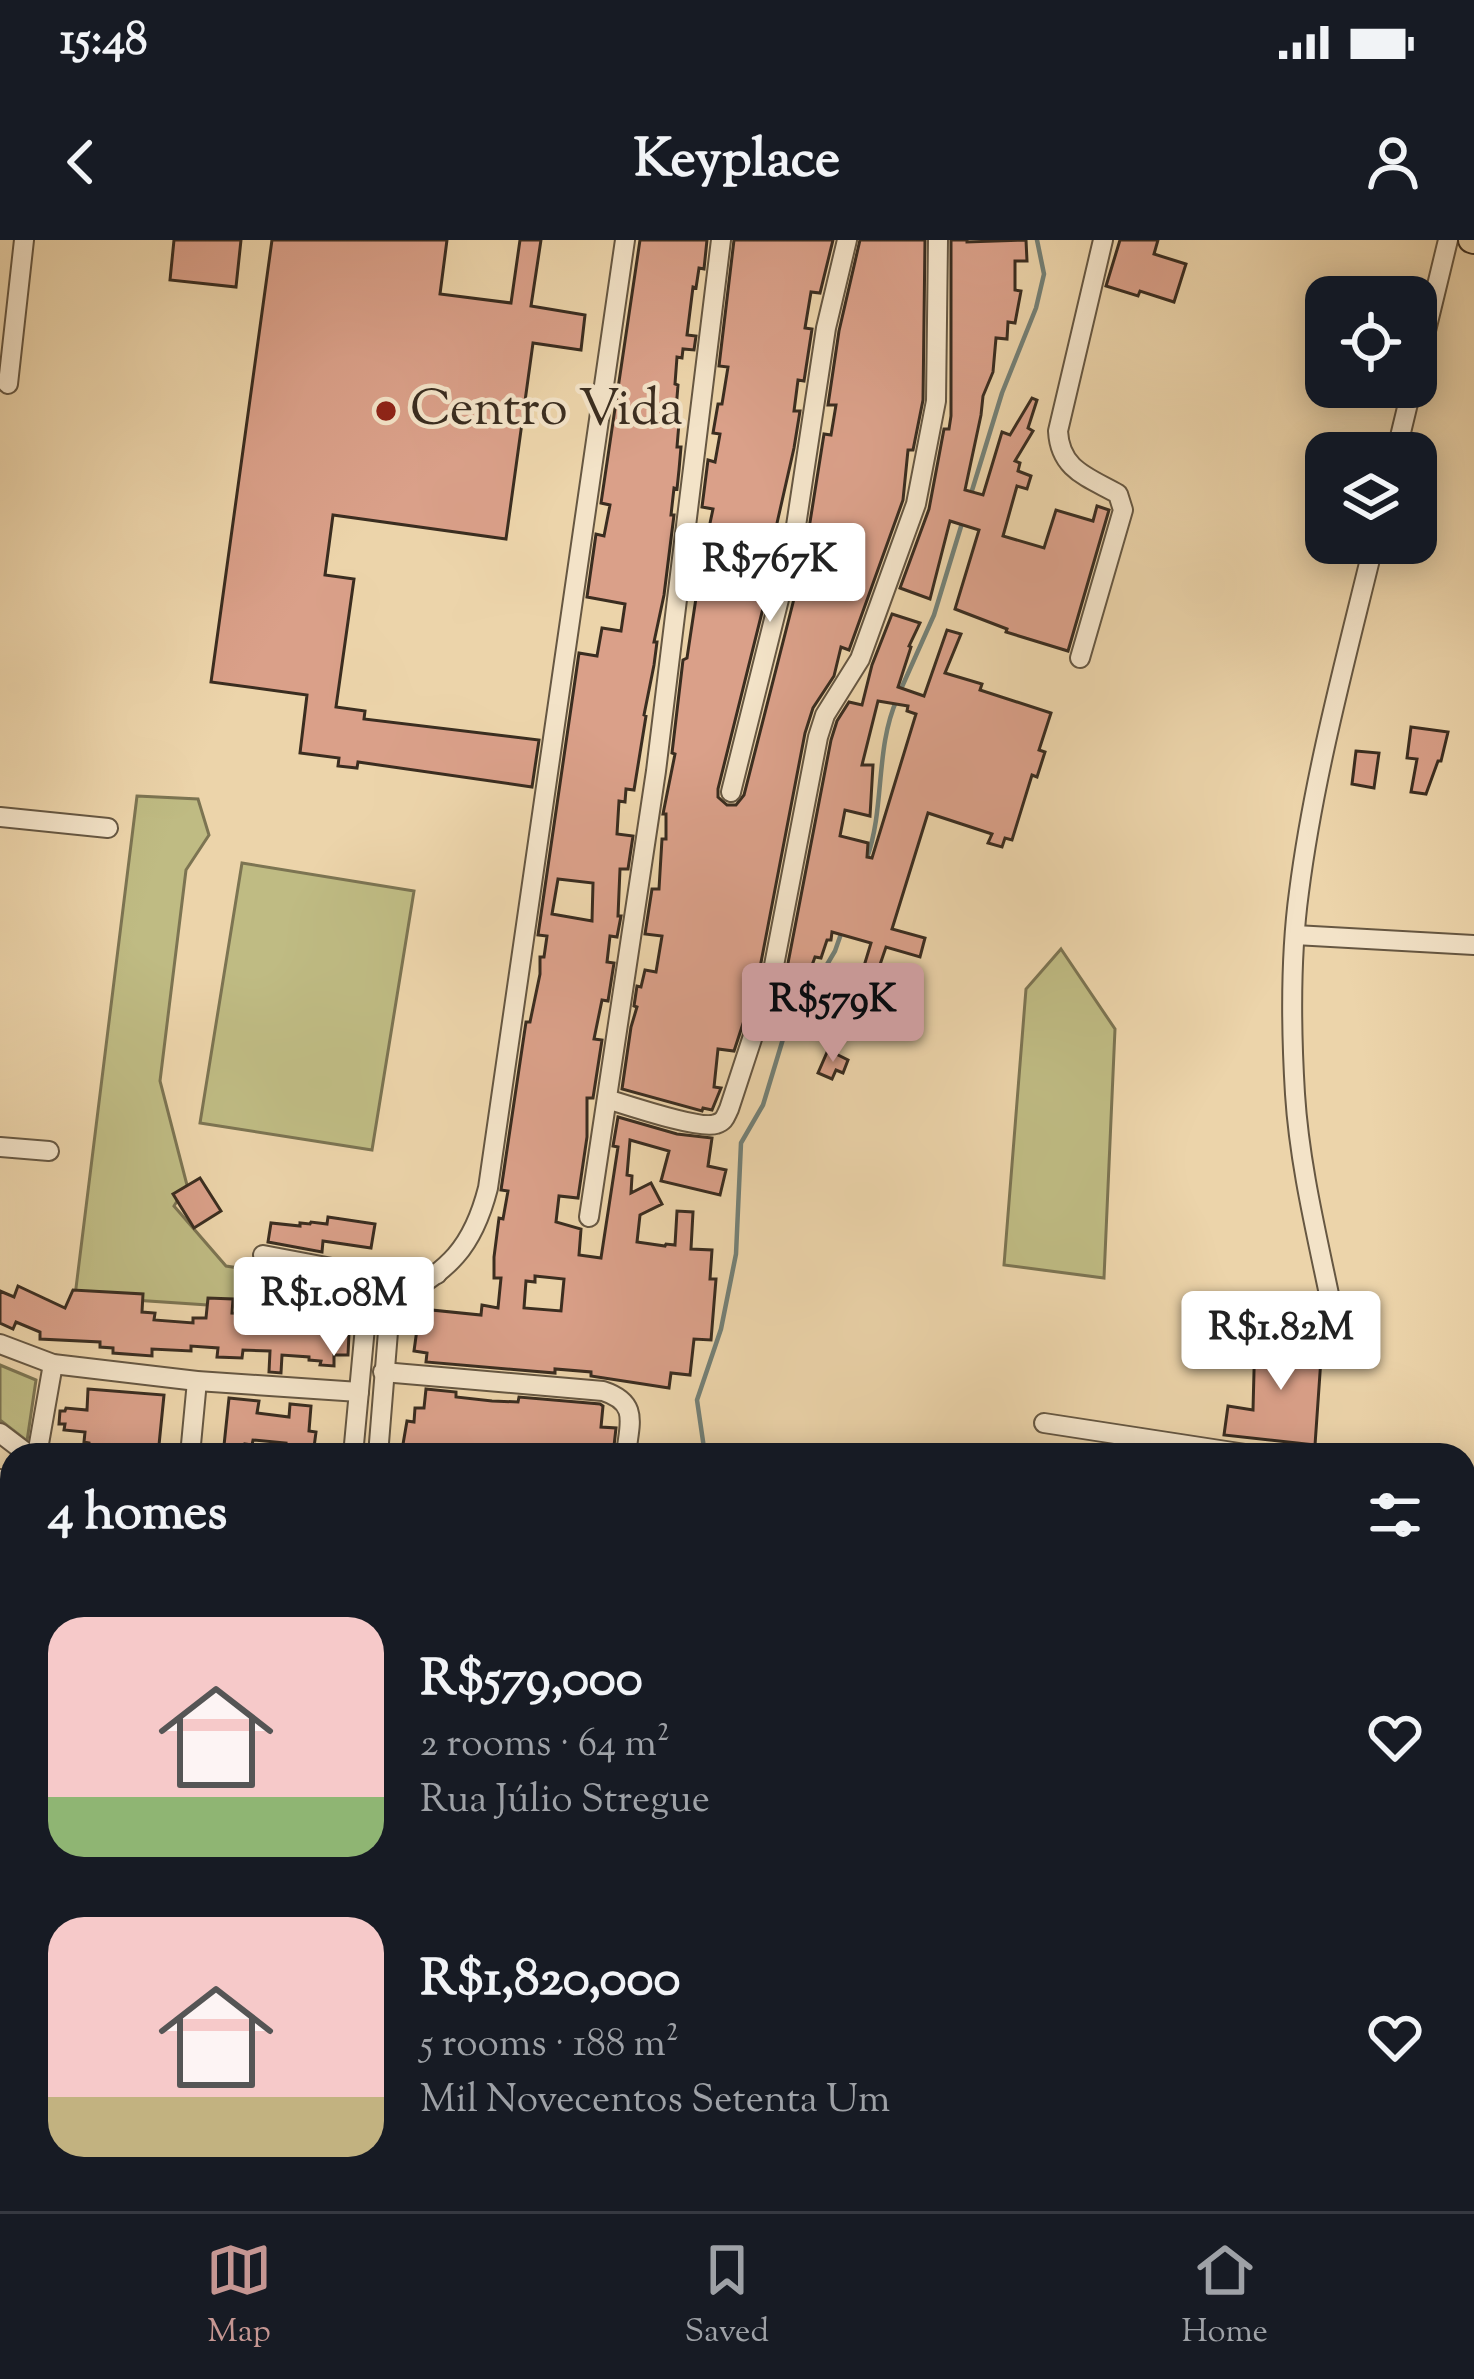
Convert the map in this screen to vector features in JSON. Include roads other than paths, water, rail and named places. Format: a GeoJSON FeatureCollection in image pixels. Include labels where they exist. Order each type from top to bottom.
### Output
{"type":"FeatureCollection","features":[{"type":"Feature","properties":{"kind":"street"},"geometry":{"type":"LineString","coordinates":[[8,384],[24,240]]}},
{"type":"Feature","properties":{"kind":"street"},"geometry":{"type":"LineString","coordinates":[[354,1443],[365,1327],[456,1258],[471,1239],[488,1188],[625,240]]}},
{"type":"Feature","properties":{"kind":"street"},"geometry":{"type":"LineString","coordinates":[[590,1217],[656,771],[721,240]]}},
{"type":"Feature","properties":{"kind":"street"},"geometry":{"type":"LineString","coordinates":[[731,792],[794,539],[826,328],[847,240]]}},
{"type":"Feature","properties":{"kind":"street"},"geometry":{"type":"LineString","coordinates":[[607,1100],[701,1125],[718,1124],[729,1109],[771,981],[818,737],[860,659],[916,505],[936,401],[938,240]]}},
{"type":"Feature","properties":{"kind":"street"},"geometry":{"type":"LineString","coordinates":[[1080,658],[1123,510],[1118,494],[1068,464],[1058,440],[1102,240]]}},
{"type":"Feature","properties":{"kind":"street"},"geometry":{"type":"LineString","coordinates":[[1437,287],[1448,240]]}},
{"type":"Feature","properties":{"kind":"street"},"geometry":{"type":"LineString","coordinates":[[1336,1329],[1300,1148],[1295,1092],[1295,935],[1309,830],[1369,564]]}},
{"type":"Feature","properties":{"kind":"street"},"geometry":{"type":"LineString","coordinates":[[0,817],[108,829]]}},
{"type":"Feature","properties":{"kind":"street"},"geometry":{"type":"LineString","coordinates":[[1295,935],[1474,945]]}},
{"type":"Feature","properties":{"kind":"street"},"geometry":{"type":"LineString","coordinates":[[0,1147],[49,1151]]}},
{"type":"Feature","properties":{"kind":"street"},"geometry":{"type":"LineString","coordinates":[[263,1255],[352,1270],[437,1274]]}},
{"type":"Feature","properties":{"kind":"street"},"geometry":{"type":"LineString","coordinates":[[379,1443],[390,1307]]}},
{"type":"Feature","properties":{"kind":"street"},"geometry":{"type":"LineString","coordinates":[[0,1344],[53,1364],[197,1382],[358,1392]]}},
{"type":"Feature","properties":{"kind":"street"},"geometry":{"type":"LineString","coordinates":[[36,1443],[53,1364]]}},
{"type":"Feature","properties":{"kind":"street"},"geometry":{"type":"LineString","coordinates":[[383,1372],[604,1391],[625,1401],[630,1415],[627,1443]]}},
{"type":"Feature","properties":{"kind":"street"},"geometry":{"type":"LineString","coordinates":[[191,1443],[197,1382]]}},
{"type":"Feature","properties":{"kind":"street"},"geometry":{"type":"LineString","coordinates":[[1045,1424],[1172,1443]]}},
{"type":"Feature","properties":{"kind":"waterway"},"geometry":{"type":"LineString","coordinates":[[970,497],[1002,393],[1036,308],[1044,274],[1037,240]]}},
{"type":"Feature","properties":{"kind":"waterway"},"geometry":{"type":"LineString","coordinates":[[901,689],[934,615],[963,520]]}},
{"type":"Feature","properties":{"kind":"waterway"},"geometry":{"type":"LineString","coordinates":[[867,858],[897,699]]}},
{"type":"Feature","properties":{"kind":"waterway"},"geometry":{"type":"LineString","coordinates":[[703,1443],[697,1400],[721,1329],[736,1254],[741,1143],[763,1105],[783,1039],[842,931]]}},
{"type":"Feature","properties":{"kind":"place","name":"Centro Vida"},"geometry":{"type":"Point","coordinates":[386,411]}}]}
